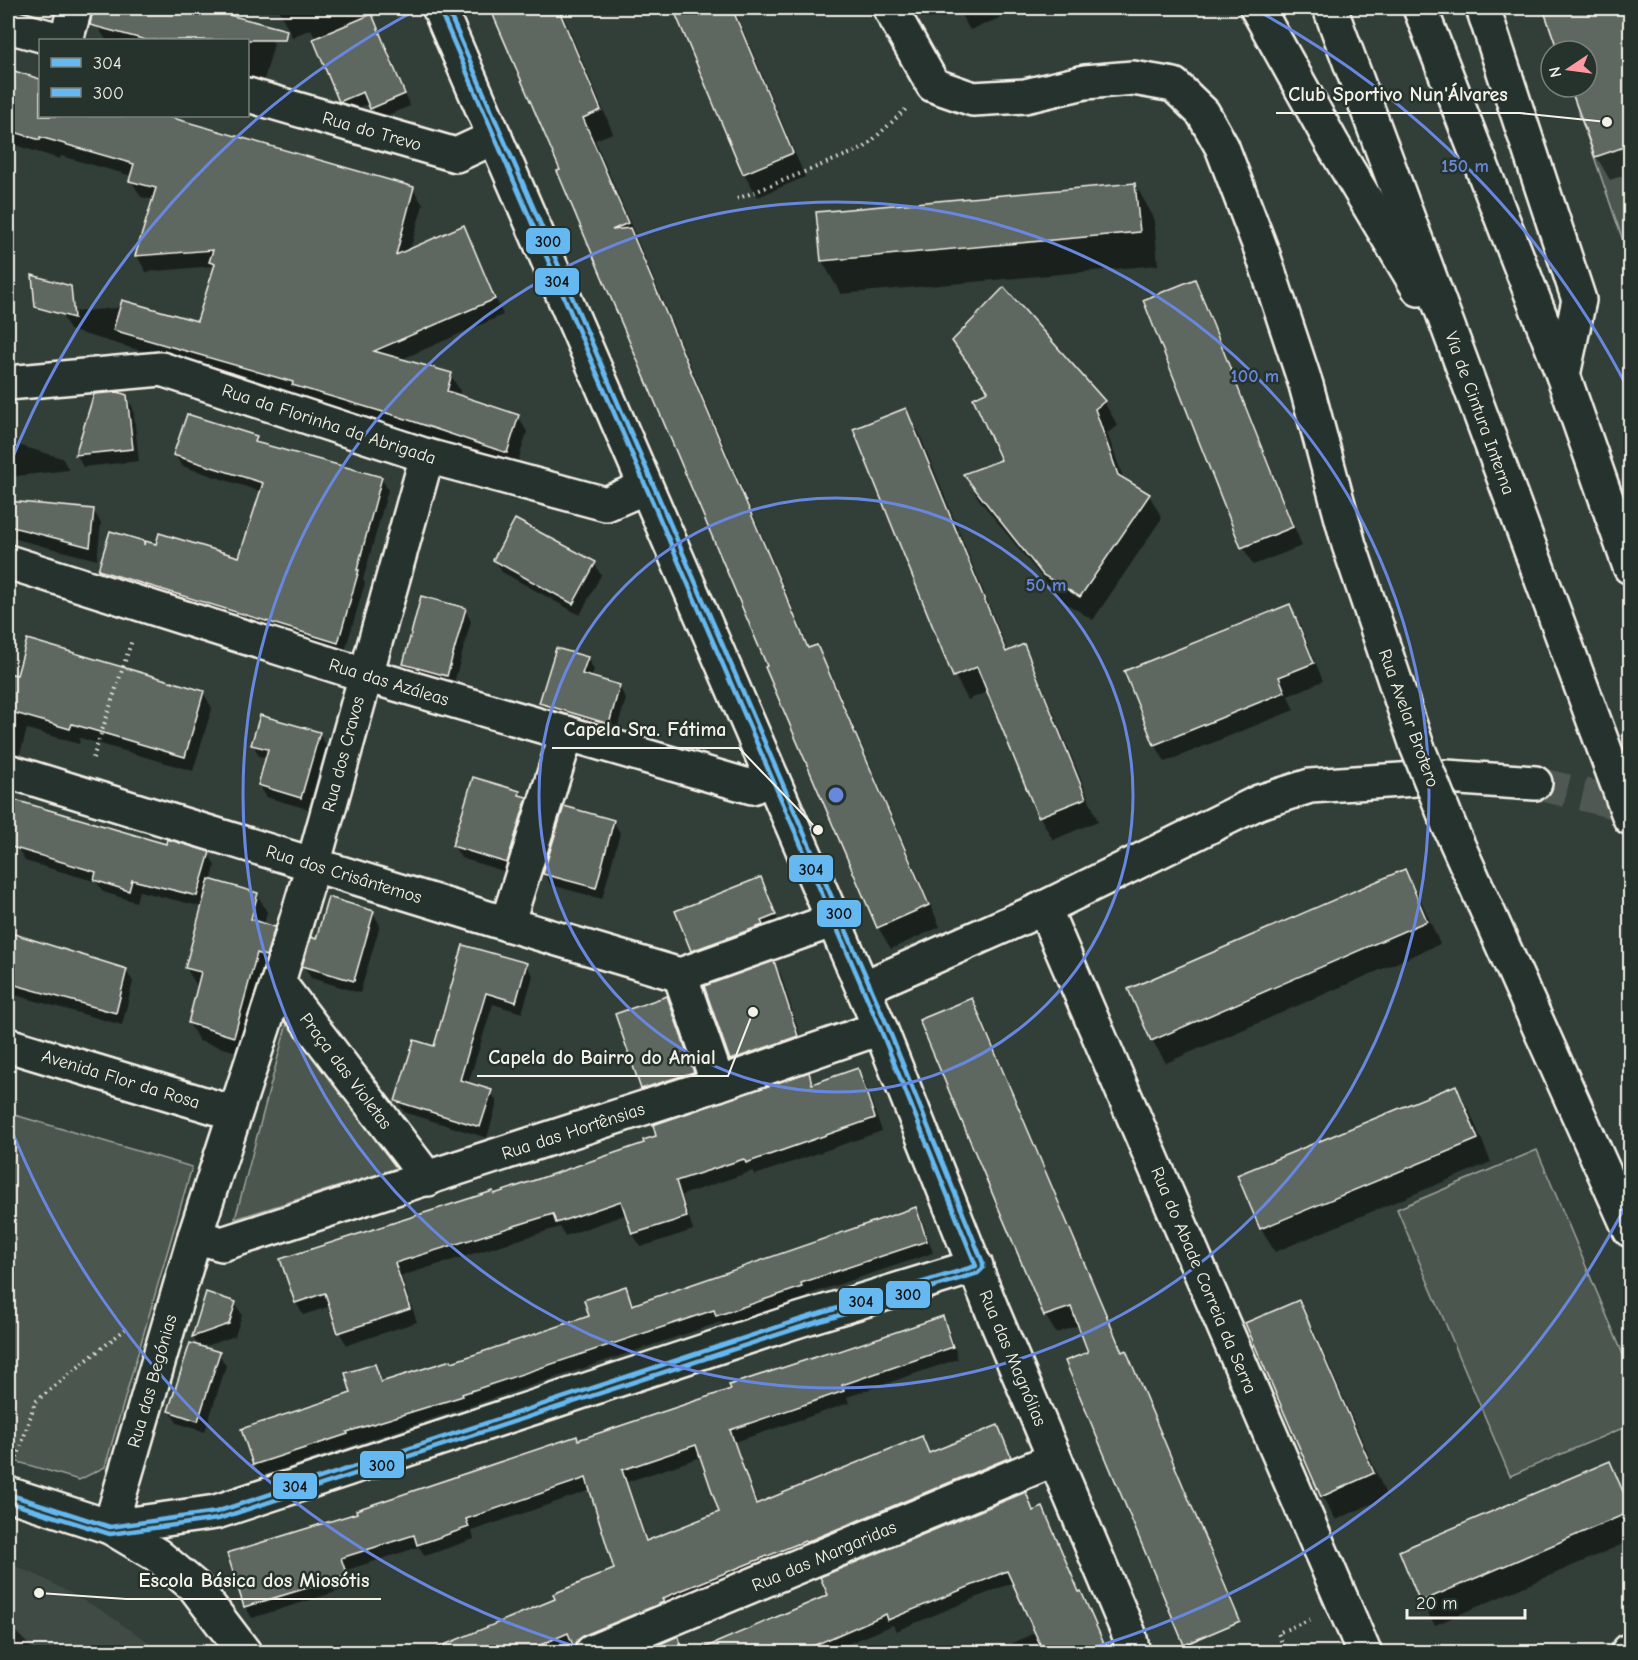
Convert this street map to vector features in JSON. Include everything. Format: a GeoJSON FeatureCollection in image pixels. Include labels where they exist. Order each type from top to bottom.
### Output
{"type":"FeatureCollection","features":[{"type":"Feature","properties":{"kind":"main road"},"geometry":{"type":"LineString","coordinates":[[66,39],[75,8]]}},
{"type":"Feature","properties":{"kind":"main road","name":"Rua das Magnólias"},"geometry":{"type":"LineString","coordinates":[[439,8],[880,1028],[994,1315],[1129,1634],[1132,1648],[1129,1653]]}},
{"type":"Feature","properties":{"kind":"main road"},"geometry":{"type":"LineString","coordinates":[[890,8],[933,84]]}},
{"type":"Feature","properties":{"kind":"main road"},"geometry":{"type":"LineString","coordinates":[[1257,8],[1334,145],[1460,358]]}},
{"type":"Feature","properties":{"kind":"main road","name":"Via de Cintura Interna"},"geometry":{"type":"LineString","coordinates":[[1330,8],[1630,818]]}},
{"type":"Feature","properties":{"kind":"main road"},"geometry":{"type":"LineString","coordinates":[[1420,8],[1563,375],[1630,567]]}},
{"type":"Feature","properties":{"kind":"main road"},"geometry":{"type":"LineString","coordinates":[[1483,8],[1579,300],[1563,375]]}},
{"type":"Feature","properties":{"kind":"main road"},"geometry":{"type":"LineString","coordinates":[[8,26],[56,39]]}},
{"type":"Feature","properties":{"kind":"main road","name":"Rua Avelar Brotero"},"geometry":{"type":"LineString","coordinates":[[933,84],[973,99],[1025,96],[1085,82],[1133,78],[1174,85],[1203,112],[1222,147],[1262,252],[1306,385],[1349,545],[1417,746],[1448,823],[1630,1230]]}},
{"type":"Feature","properties":{"kind":"main road","name":"Rua do Trevo"},"geometry":{"type":"LineString","coordinates":[[249,95],[456,155],[495,137]]}},
{"type":"Feature","properties":{"kind":"main road","name":"Rua da Florinha da Abrigada"},"geometry":{"type":"LineString","coordinates":[[8,383],[161,369],[427,456],[606,504],[645,487]]}},
{"type":"Feature","properties":{"kind":"main road","name":"Rua dos Cravos"},"geometry":{"type":"LineString","coordinates":[[278,982],[427,456]]}},
{"type":"Feature","properties":{"kind":"main road","name":"Rua das Azáleas"},"geometry":{"type":"LineString","coordinates":[[8,562],[365,675],[752,787],[772,778]]}},
{"type":"Feature","properties":{"kind":"main road"},"geometry":{"type":"LineString","coordinates":[[507,924],[567,734]]}},
{"type":"Feature","properties":{"kind":"main road","name":"Rua dos Crisântemos"},"geometry":{"type":"LineString","coordinates":[[8,771],[680,975]]}},
{"type":"Feature","properties":{"kind":"main road"},"geometry":{"type":"LineString","coordinates":[[863,988],[1044,908],[1259,802],[1311,786],[1446,777],[1535,783]]}},
{"type":"Feature","properties":{"kind":"main road","name":"Rua do Abade Correia da Serra"},"geometry":{"type":"LineString","coordinates":[[1044,908],[1364,1653]]}},
{"type":"Feature","properties":{"kind":"main road"},"geometry":{"type":"LineString","coordinates":[[718,1084],[680,975],[834,920]]}},
{"type":"Feature","properties":{"kind":"main road"},"geometry":{"type":"LineString","coordinates":[[278,982],[195,1236],[222,1244],[428,1179]]}},
{"type":"Feature","properties":{"kind":"main road","name":"Praça das Violetas"},"geometry":{"type":"LineString","coordinates":[[278,982],[428,1179]]}},
{"type":"Feature","properties":{"kind":"main road","name":"Rua das Hortênsias"},"geometry":{"type":"LineString","coordinates":[[428,1179],[880,1028]]}},
{"type":"Feature","properties":{"kind":"main road","name":"Avenida Flor da Rosa"},"geometry":{"type":"LineString","coordinates":[[8,1045],[234,1113]]}},
{"type":"Feature","properties":{"kind":"main road","name":"Rua das Begónias"},"geometry":{"type":"LineString","coordinates":[[110,1527],[195,1236]]}},
{"type":"Feature","properties":{"kind":"main road"},"geometry":{"type":"LineString","coordinates":[[110,1527],[216,1512],[799,1320],[976,1266]]}},
{"type":"Feature","properties":{"kind":"main road","name":"Rua das Margaridas"},"geometry":{"type":"LineString","coordinates":[[592,1653],[1055,1459]]}},
{"type":"Feature","properties":{"kind":"main road"},"geometry":{"type":"LineString","coordinates":[[8,1494],[110,1527],[157,1555],[194,1586],[244,1653]]}},
{"type":"Feature","properties":{"kind":"path"},"geometry":{"type":"LineString","coordinates":[[737,199],[864,147],[933,84]]}},
{"type":"Feature","properties":{"kind":"path"},"geometry":{"type":"LineString","coordinates":[[82,793],[144,605]]}},
{"type":"Feature","properties":{"kind":"path"},"geometry":{"type":"LineString","coordinates":[[15,1462],[35,1402],[133,1323]]}},
{"type":"Feature","properties":{"kind":"path"},"geometry":{"type":"LineString","coordinates":[[1286,1653],[1278,1633],[1343,1605]]}},
{"type":"Feature","properties":{"kind":"shaded area"},"geometry":{"type":"Polygon","coordinates":[[[1543,8],[1630,8],[1630,261],[1574,99],[1599,99],[1599,39],[1554,39],[1543,8]]]}},
{"type":"Feature","properties":{"kind":"shaded area"},"geometry":{"type":"Polygon","coordinates":[[[288,1019],[397,1168],[235,1219],[288,1019]]]}},
{"type":"Feature","properties":{"kind":"shaded area"},"geometry":{"type":"Polygon","coordinates":[[[8,1113],[192,1167],[105,1467],[79,1480],[8,1459],[8,1113]]]}},
{"type":"Feature","properties":{"kind":"shaded area"},"geometry":{"type":"Polygon","coordinates":[[[1537,1150],[1630,1371],[1630,1425],[1510,1476],[1397,1209],[1537,1150]]]}},
{"type":"Feature","properties":{"kind":"shaded area"},"geometry":{"type":"Polygon","coordinates":[[[8,1563],[39,1576],[101,1610],[147,1641],[159,1652],[8,1652],[8,1563]]]}},
{"type":"Feature","properties":{"kind":"building"},"geometry":{"type":"Polygon","coordinates":[[[93,8],[202,8],[287,30],[285,40],[142,39],[90,25],[93,8]]]}},
{"type":"Feature","properties":{"kind":"building"},"geometry":{"type":"Polygon","coordinates":[[[490,8],[558,8],[601,110],[583,118],[628,223],[612,230],[630,228],[808,648],[817,645],[929,905],[877,928],[765,667],[767,666],[490,8]]]}},
{"type":"Feature","properties":{"kind":"building"},"geometry":{"type":"Polygon","coordinates":[[[673,8],[732,8],[793,153],[743,174],[673,8]]]}},
{"type":"Feature","properties":{"kind":"building"},"geometry":{"type":"Polygon","coordinates":[[[1543,8],[1630,8],[1630,145],[1595,157],[1574,99],[1599,99],[1599,39],[1554,39],[1543,8]]]}},
{"type":"Feature","properties":{"kind":"building"},"geometry":{"type":"Polygon","coordinates":[[[372,14],[405,94],[370,109],[363,92],[339,102],[313,39],[372,14]]]}},
{"type":"Feature","properties":{"kind":"building"},"geometry":{"type":"Polygon","coordinates":[[[8,69],[39,79],[39,117],[169,117],[414,187],[396,255],[464,225],[495,299],[374,351],[452,373],[447,391],[519,415],[507,453],[400,417],[292,385],[293,382],[113,330],[122,300],[197,321],[215,264],[209,262],[213,250],[135,256],[156,188],[129,181],[134,164],[8,130],[8,69]]]}},
{"type":"Feature","properties":{"kind":"building"},"geometry":{"type":"Polygon","coordinates":[[[1135,183],[1140,232],[821,261],[816,212],[1135,183]]]}},
{"type":"Feature","properties":{"kind":"building"},"geometry":{"type":"Polygon","coordinates":[[[32,275],[71,286],[74,318],[35,307],[32,275]]]}},
{"type":"Feature","properties":{"kind":"building"},"geometry":{"type":"Polygon","coordinates":[[[1195,279],[1293,527],[1241,548],[1143,300],[1195,279]]]}},
{"type":"Feature","properties":{"kind":"building"},"geometry":{"type":"Polygon","coordinates":[[[1004,287],[1105,401],[1095,409],[1118,475],[1150,494],[1080,597],[1043,575],[963,474],[1001,460],[973,398],[988,391],[952,341],[1004,287]]]}},
{"type":"Feature","properties":{"kind":"building"},"geometry":{"type":"Polygon","coordinates":[[[118,392],[127,395],[133,449],[75,455],[94,394],[118,392]]]}},
{"type":"Feature","properties":{"kind":"building"},"geometry":{"type":"Polygon","coordinates":[[[906,408],[1006,652],[1024,644],[1086,798],[1038,817],[977,667],[953,677],[853,429],[906,408]]]}},
{"type":"Feature","properties":{"kind":"building"},"geometry":{"type":"Polygon","coordinates":[[[187,414],[257,436],[255,442],[382,477],[338,643],[98,570],[110,531],[144,541],[144,545],[145,541],[156,544],[159,533],[239,557],[263,483],[173,455],[187,414]]]}},
{"type":"Feature","properties":{"kind":"building"},"geometry":{"type":"Polygon","coordinates":[[[8,501],[94,509],[90,547],[8,526],[8,501]]]}},
{"type":"Feature","properties":{"kind":"building"},"geometry":{"type":"Polygon","coordinates":[[[515,519],[596,562],[573,604],[493,560],[515,519]]]}},
{"type":"Feature","properties":{"kind":"building"},"geometry":{"type":"Polygon","coordinates":[[[421,596],[466,608],[447,676],[403,664],[421,596]]]}},
{"type":"Feature","properties":{"kind":"building"},"geometry":{"type":"Polygon","coordinates":[[[1290,604],[1314,663],[1279,677],[1285,692],[1154,745],[1124,671],[1290,604]]]}},
{"type":"Feature","properties":{"kind":"building"},"geometry":{"type":"Polygon","coordinates":[[[27,639],[204,691],[185,757],[72,724],[70,729],[8,711],[8,673],[17,675],[27,639]]]}},
{"type":"Feature","properties":{"kind":"building"},"geometry":{"type":"Polygon","coordinates":[[[556,648],[588,657],[582,674],[620,685],[609,724],[539,703],[556,648]]]}},
{"type":"Feature","properties":{"kind":"building"},"geometry":{"type":"Polygon","coordinates":[[[260,715],[320,732],[301,798],[258,785],[268,749],[251,745],[260,715]]]}},
{"type":"Feature","properties":{"kind":"building"},"geometry":{"type":"Polygon","coordinates":[[[473,777],[520,791],[519,795],[527,797],[507,863],[452,846],[473,777]]]}},
{"type":"Feature","properties":{"kind":"building"},"geometry":{"type":"Polygon","coordinates":[[[8,798],[166,844],[167,839],[210,852],[197,896],[132,880],[129,891],[94,880],[96,872],[8,846],[8,798]]]}},
{"type":"Feature","properties":{"kind":"building"},"geometry":{"type":"Polygon","coordinates":[[[564,806],[614,820],[596,888],[543,874],[564,806]]]}},
{"type":"Feature","properties":{"kind":"building"},"geometry":{"type":"Polygon","coordinates":[[[1405,869],[1427,921],[1151,1041],[1128,989],[1405,869]]]}},
{"type":"Feature","properties":{"kind":"building"},"geometry":{"type":"Polygon","coordinates":[[[761,877],[776,915],[761,921],[763,925],[691,951],[675,911],[761,877]]]}},
{"type":"Feature","properties":{"kind":"building"},"geometry":{"type":"Polygon","coordinates":[[[209,879],[258,893],[251,919],[275,927],[266,956],[257,953],[234,1037],[188,1023],[201,972],[185,968],[209,879]]]}},
{"type":"Feature","properties":{"kind":"building"},"geometry":{"type":"Polygon","coordinates":[[[328,897],[374,911],[354,981],[302,966],[311,937],[316,939],[328,897]]]}},
{"type":"Feature","properties":{"kind":"building"},"geometry":{"type":"Polygon","coordinates":[[[8,932],[127,969],[116,1013],[8,983],[8,932]]]}},
{"type":"Feature","properties":{"kind":"building"},"geometry":{"type":"Polygon","coordinates":[[[463,945],[527,963],[516,1002],[486,993],[460,1080],[492,1090],[480,1127],[395,1101],[414,1040],[434,1046],[463,945]]]}},
{"type":"Feature","properties":{"kind":"building"},"geometry":{"type":"Polygon","coordinates":[[[774,961],[798,1036],[730,1060],[704,986],[774,961]]]}},
{"type":"Feature","properties":{"kind":"building"},"geometry":{"type":"Polygon","coordinates":[[[667,996],[694,1072],[641,1089],[615,1014],[667,996]]]}},
{"type":"Feature","properties":{"kind":"building"},"geometry":{"type":"Polygon","coordinates":[[[972,998],[1122,1352],[1126,1350],[1240,1621],[1184,1645],[1065,1361],[1088,1352],[1071,1307],[1044,1316],[919,1020],[972,998]]]}},
{"type":"Feature","properties":{"kind":"building"},"geometry":{"type":"Polygon","coordinates":[[[858,1068],[875,1118],[746,1163],[744,1159],[676,1181],[687,1217],[632,1234],[621,1201],[556,1223],[553,1214],[395,1263],[410,1309],[338,1333],[325,1293],[295,1303],[280,1259],[493,1191],[494,1194],[644,1143],[643,1140],[656,1136],[653,1125],[809,1072],[812,1084],[858,1068]]]}},
{"type":"Feature","properties":{"kind":"building"},"geometry":{"type":"Polygon","coordinates":[[[1456,1085],[1478,1139],[1260,1229],[1237,1175],[1456,1085]]]}},
{"type":"Feature","properties":{"kind":"building"},"geometry":{"type":"Polygon","coordinates":[[[916,1207],[927,1241],[801,1283],[802,1287],[716,1316],[714,1310],[253,1465],[241,1429],[351,1393],[345,1373],[375,1364],[381,1382],[451,1360],[452,1362],[589,1316],[584,1300],[626,1286],[632,1305],[916,1207]]]}},
{"type":"Feature","properties":{"kind":"building"},"geometry":{"type":"Polygon","coordinates":[[[206,1292],[236,1302],[229,1324],[192,1337],[206,1292]]]}},
{"type":"Feature","properties":{"kind":"building"},"geometry":{"type":"Polygon","coordinates":[[[1299,1300],[1374,1473],[1321,1497],[1245,1323],[1299,1300]]]}},
{"type":"Feature","properties":{"kind":"building"},"geometry":{"type":"Polygon","coordinates":[[[943,1316],[953,1347],[842,1385],[844,1391],[730,1430],[756,1504],[922,1436],[929,1453],[998,1425],[1011,1457],[806,1542],[670,1595],[662,1599],[664,1602],[585,1635],[578,1640],[574,1648],[568,1633],[522,1653],[427,1652],[555,1599],[553,1594],[614,1569],[586,1478],[466,1519],[469,1527],[417,1545],[414,1535],[341,1558],[347,1576],[244,1607],[227,1553],[357,1513],[356,1510],[577,1436],[578,1440],[731,1389],[729,1385],[831,1352],[831,1354],[943,1316]],[[696,1445],[622,1470],[646,1541],[719,1512],[696,1445]]]}},
{"type":"Feature","properties":{"kind":"building"},"geometry":{"type":"Polygon","coordinates":[[[190,1343],[220,1352],[198,1421],[168,1411],[190,1343]]]}},
{"type":"Feature","properties":{"kind":"building"},"geometry":{"type":"Polygon","coordinates":[[[1610,1461],[1630,1512],[1420,1602],[1399,1551],[1610,1461]]]}},
{"type":"Feature","properties":{"kind":"building"},"geometry":{"type":"Polygon","coordinates":[[[1026,1492],[1033,1511],[1043,1507],[1108,1653],[1044,1653],[1007,1571],[888,1620],[886,1614],[797,1653],[692,1653],[828,1595],[820,1577],[1026,1492]]]}},
{"type":"Feature","properties":{"kind":"building"},"geometry":{"type":"Polygon","coordinates":[[[678,1636],[685,1653],[640,1653],[678,1636]]]}},
{"type":"Feature","properties":{"kind":"tunnel"},"geometry":{"type":"LineString","coordinates":[[1535,783],[1630,806]]}},
{"type":"Feature","properties":{"kind":"transit line","name":"304"},"geometry":{"type":"LineString","coordinates":[[8,1494],[110,1527],[216,1512],[799,1320],[976,1266],[880,1028],[439,8]]}},
{"type":"Feature","properties":{"kind":"transit line","name":"300"},"geometry":{"type":"LineString","coordinates":[[8,1502],[110,1534],[218,1519],[801,1327],[978,1273],[983,1268],[983,1263],[887,1025],[447,8]]}},
{"type":"Feature","properties":{"kind":"place","name":"Club Sportivo Nun'Álvares"},"geometry":{"type":"Point","coordinates":[1607,122]}},
{"type":"Feature","properties":{"kind":"place","name":"Capela Sra. Fátima"},"geometry":{"type":"Point","coordinates":[818,830]}},
{"type":"Feature","properties":{"kind":"place","name":"Capela do Bairro do Amial"},"geometry":{"type":"Point","coordinates":[753,1012]}},
{"type":"Feature","properties":{"kind":"place","name":"Escola Básica dos Miosótis"},"geometry":{"type":"Point","coordinates":[39,1593]}}]}
